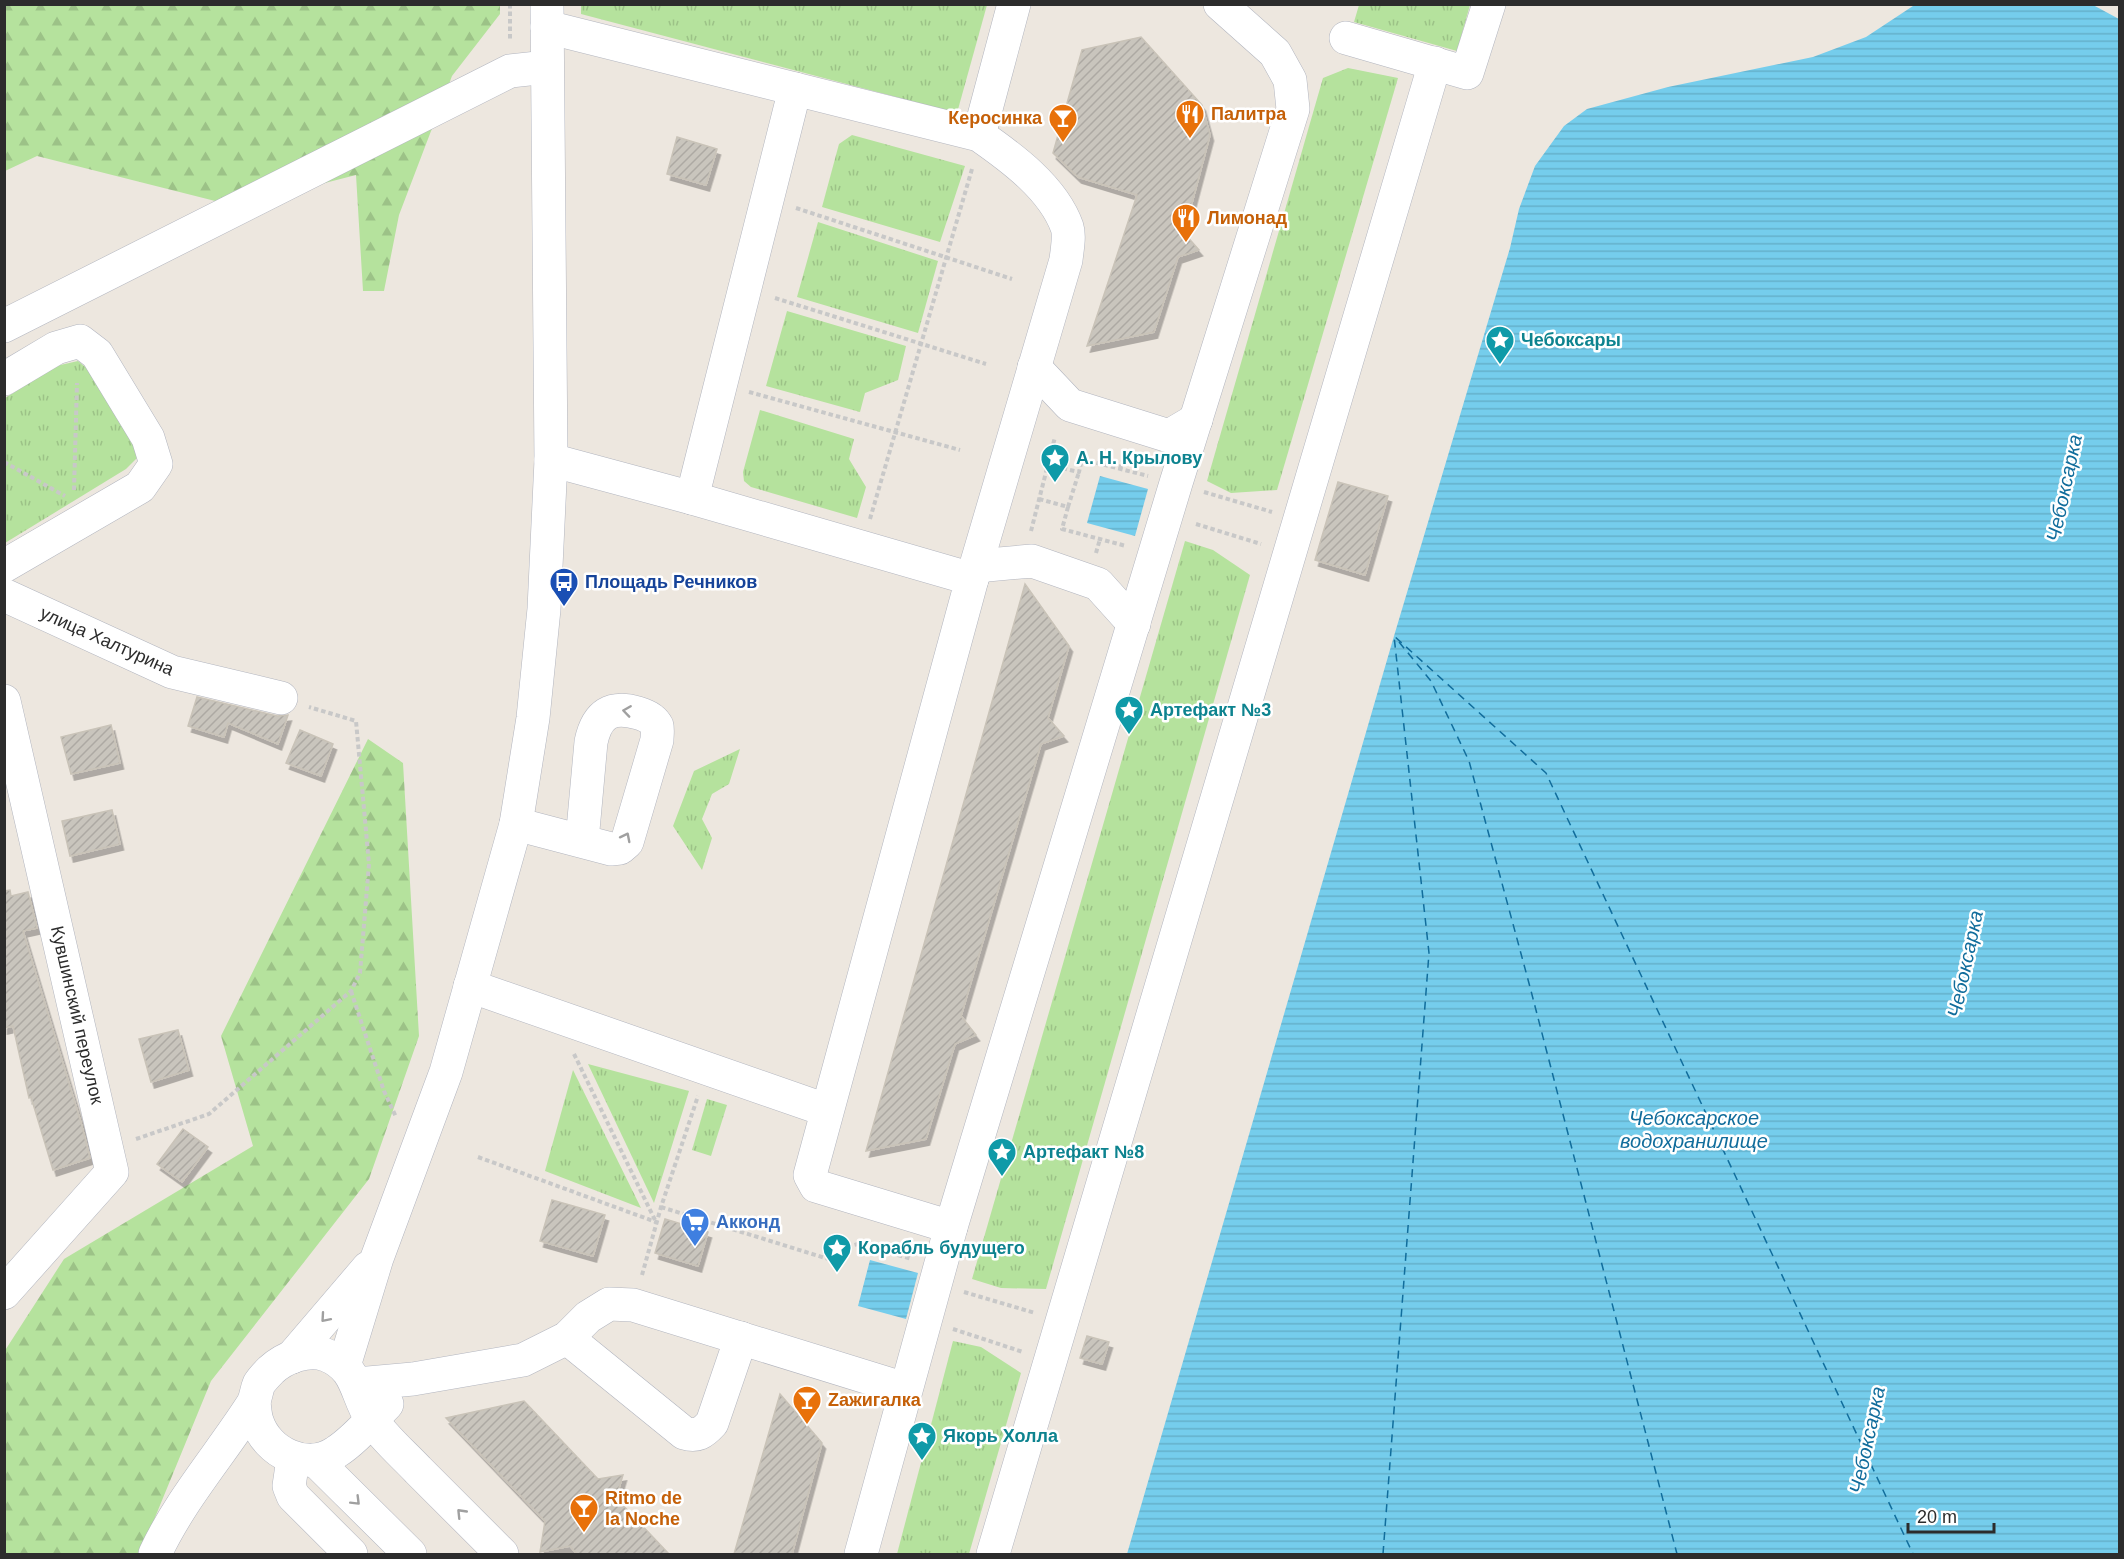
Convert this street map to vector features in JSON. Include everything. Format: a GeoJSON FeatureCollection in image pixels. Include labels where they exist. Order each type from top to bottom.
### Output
{"type":"FeatureCollection","features":[{"type":"Feature","properties":{"kind":"street"},"geometry":{"type":"LineString","coordinates":[[979,135],[1014,4]]}},
{"type":"Feature","properties":{"kind":"street"},"geometry":{"type":"LineString","coordinates":[[861,1554],[951,1227],[1155,554],[1186,486],[1196,420],[1293,109],[1290,80],[1275,53],[1220,4]]}},
{"type":"Feature","properties":{"kind":"street"},"geometry":{"type":"LineString","coordinates":[[1346,38],[1467,73],[1489,4]]}},
{"type":"Feature","properties":{"kind":"street"},"geometry":{"type":"LineString","coordinates":[[199,1479],[233,1457],[258,1449],[295,1456],[335,1454],[357,1401],[377,1258],[446,1072],[516,824],[533,718],[544,609],[551,460],[547,16],[795,89],[979,135],[1015,161],[1054,202],[1068,229],[1066,260],[974,572],[810,1175],[816,1186],[951,1227]]}},
{"type":"Feature","properties":{"kind":"street"},"geometry":{"type":"LineString","coordinates":[[993,1554],[1435,63]]}},
{"type":"Feature","properties":{"kind":"street"},"geometry":{"type":"LineString","coordinates":[[4,326],[510,71],[547,67]]}},
{"type":"Feature","properties":{"kind":"street"},"geometry":{"type":"LineString","coordinates":[[692,498],[795,89]]}},
{"type":"Feature","properties":{"kind":"street"},"geometry":{"type":"LineString","coordinates":[[4,379],[56,348],[80,341],[97,354],[148,438],[156,464],[140,487],[4,566]]}},
{"type":"Feature","properties":{"kind":"street"},"geometry":{"type":"LineString","coordinates":[[1034,367],[1070,405],[1169,436],[1196,420]]}},
{"type":"Feature","properties":{"kind":"street"},"geometry":{"type":"LineString","coordinates":[[551,460],[862,547],[974,572],[1032,561],[1098,584],[1134,624]]}},
{"type":"Feature","properties":{"kind":"street","name":"улица Халтурина"},"geometry":{"type":"LineString","coordinates":[[4,595],[172,672],[281,698]]}},
{"type":"Feature","properties":{"kind":"street","name":"Кувшинский переулок"},"geometry":{"type":"LineString","coordinates":[[4,701],[112,1172],[4,1293]]}},
{"type":"Feature","properties":{"kind":"street"},"geometry":{"type":"LineString","coordinates":[[516,824],[582,841]]}},
{"type":"Feature","properties":{"kind":"street"},"geometry":{"type":"LineString","coordinates":[[470,986],[826,1110]]}},
{"type":"Feature","properties":{"kind":"street"},"geometry":{"type":"LineString","coordinates":[[292,1357],[377,1258]]}},
{"type":"Feature","properties":{"kind":"street"},"geometry":{"type":"LineString","coordinates":[[357,1401],[413,1380],[523,1360],[567,1338],[588,1317],[609,1304],[633,1305],[905,1389]]}},
{"type":"Feature","properties":{"kind":"street"},"geometry":{"type":"LineString","coordinates":[[567,1338],[684,1433],[694,1436],[704,1432],[711,1423],[741,1338]]}},
{"type":"Feature","properties":{"kind":"street"},"geometry":{"type":"LineString","coordinates":[[155,1554],[165,1531],[199,1479],[254,1403],[259,1383],[273,1368],[292,1357],[309,1353],[325,1355],[357,1401],[393,1444],[502,1554]]}},
{"type":"Feature","properties":{"kind":"street"},"geometry":{"type":"LineString","coordinates":[[254,1403],[257,1421],[264,1435],[295,1456],[410,1554]]}},
{"type":"Feature","properties":{"kind":"street"},"geometry":{"type":"LineString","coordinates":[[295,1456],[289,1486],[293,1496],[351,1554]]}},
{"type":"Feature","properties":{"kind":"path"},"geometry":{"type":"LineString","coordinates":[[862,547],[972,169]]}},
{"type":"Feature","properties":{"kind":"path"},"geometry":{"type":"LineString","coordinates":[[767,199],[1012,279]]}},
{"type":"Feature","properties":{"kind":"path"},"geometry":{"type":"LineString","coordinates":[[745,288],[986,364]]}},
{"type":"Feature","properties":{"kind":"path"},"geometry":{"type":"LineString","coordinates":[[4,462],[74,502],[77,373]]}},
{"type":"Feature","properties":{"kind":"path"},"geometry":{"type":"LineString","coordinates":[[721,384],[960,450]]}},
{"type":"Feature","properties":{"kind":"path"},"geometry":{"type":"LineString","coordinates":[[1031,533],[1054,437]]}},
{"type":"Feature","properties":{"kind":"path"},"geometry":{"type":"LineString","coordinates":[[1155,554],[1062,530],[1082,459],[1186,486],[1300,521]]}},
{"type":"Feature","properties":{"kind":"path"},"geometry":{"type":"LineString","coordinates":[[1048,465],[1079,472]]}},
{"type":"Feature","properties":{"kind":"path"},"geometry":{"type":"LineString","coordinates":[[1039,499],[1068,507]]}},
{"type":"Feature","properties":{"kind":"path"},"geometry":{"type":"LineString","coordinates":[[1186,521],[1290,553]]}},
{"type":"Feature","properties":{"kind":"path"},"geometry":{"type":"LineString","coordinates":[[107,1149],[209,1114],[351,991],[360,973],[369,864],[356,721],[281,698]]}},
{"type":"Feature","properties":{"kind":"path"},"geometry":{"type":"LineString","coordinates":[[351,991],[384,1091]]}},
{"type":"Feature","properties":{"kind":"path"},"geometry":{"type":"LineString","coordinates":[[573,1022],[574,1057],[656,1223]]}},
{"type":"Feature","properties":{"kind":"path"},"geometry":{"type":"LineString","coordinates":[[633,1305],[661,1207],[707,1069]]}},
{"type":"Feature","properties":{"kind":"path"},"geometry":{"type":"LineString","coordinates":[[478,1157],[656,1223]]}},
{"type":"Feature","properties":{"kind":"path"},"geometry":{"type":"LineString","coordinates":[[661,1207],[838,1262],[850,1246],[858,1244],[940,1266]]}},
{"type":"Feature","properties":{"kind":"path"},"geometry":{"type":"LineString","coordinates":[[969,1293],[1063,1321]]}},
{"type":"Feature","properties":{"kind":"path"},"geometry":{"type":"LineString","coordinates":[[958,1331],[1051,1361]]}},
{"type":"Feature","properties":{"kind":"green space"},"geometry":{"type":"Polygon","coordinates":[[[500,4],[500,14],[452,76],[399,215],[384,291],[363,291],[356,175],[235,206],[37,156],[5,171],[4,5],[500,4]]]}},
{"type":"Feature","properties":{"kind":"green space"},"geometry":{"type":"Polygon","coordinates":[[[581,4],[987,5],[957,113],[581,14],[581,4]]]}},
{"type":"Feature","properties":{"kind":"green space"},"geometry":{"type":"Polygon","coordinates":[[[1359,4],[1470,5],[1457,51],[1354,22],[1359,4]]]}},
{"type":"Feature","properties":{"kind":"green space"},"geometry":{"type":"Polygon","coordinates":[[[1348,68],[1398,78],[1277,490],[1231,493],[1207,481],[1323,78],[1348,68]]]}},
{"type":"Feature","properties":{"kind":"green space"},"geometry":{"type":"Polygon","coordinates":[[[852,135],[965,166],[940,242],[822,207],[839,144],[852,135]]]}},
{"type":"Feature","properties":{"kind":"green space"},"geometry":{"type":"Polygon","coordinates":[[[818,222],[938,261],[918,333],[797,297],[818,222]]]}},
{"type":"Feature","properties":{"kind":"green space"},"geometry":{"type":"Polygon","coordinates":[[[787,311],[906,346],[898,380],[865,393],[860,412],[766,386],[787,311]]]}},
{"type":"Feature","properties":{"kind":"green space"},"geometry":{"type":"Polygon","coordinates":[[[78,361],[89,370],[135,441],[137,458],[126,469],[5,543],[5,398],[56,366],[78,361]]]}},
{"type":"Feature","properties":{"kind":"green space"},"geometry":{"type":"Polygon","coordinates":[[[760,410],[854,439],[849,459],[866,487],[857,518],[751,487],[744,481],[743,472],[760,410]]]}},
{"type":"Feature","properties":{"kind":"green space"},"geometry":{"type":"Polygon","coordinates":[[[1185,541],[1213,550],[1250,575],[1046,1289],[1001,1288],[972,1279],[1185,541]]]}},
{"type":"Feature","properties":{"kind":"green space"},"geometry":{"type":"Polygon","coordinates":[[[368,739],[403,763],[419,1036],[369,1179],[211,1381],[140,1554],[5,1554],[4,1352],[64,1259],[253,1146],[221,1036],[368,739]]]}},
{"type":"Feature","properties":{"kind":"green space"},"geometry":{"type":"Polygon","coordinates":[[[740,749],[729,784],[712,794],[702,819],[712,838],[702,870],[673,826],[694,771],[740,749]]]}},
{"type":"Feature","properties":{"kind":"green space"},"geometry":{"type":"Polygon","coordinates":[[[588,1064],[689,1091],[654,1203],[588,1064]]]}},
{"type":"Feature","properties":{"kind":"green space"},"geometry":{"type":"Polygon","coordinates":[[[573,1070],[641,1208],[545,1171],[573,1070]]]}},
{"type":"Feature","properties":{"kind":"green space"},"geometry":{"type":"Polygon","coordinates":[[[707,1099],[727,1105],[711,1156],[692,1150],[707,1099]]]}},
{"type":"Feature","properties":{"kind":"green space"},"geometry":{"type":"Polygon","coordinates":[[[953,1341],[981,1347],[1021,1373],[969,1554],[897,1554],[953,1341]]]}},
{"type":"Feature","properties":{"kind":"water","name":"Чебоксарское водохранилище"},"geometry":{"type":"Polygon","coordinates":[[[1916,4],[2093,5],[2119,19],[2119,1554],[1127,1554],[1394,636],[1510,248],[1519,209],[1535,166],[1564,126],[1587,109],[1668,87],[1813,57],[1866,37],[1916,4]]]}},
{"type":"Feature","properties":{"kind":"water"},"geometry":{"type":"Polygon","coordinates":[[[1100,476],[1148,489],[1135,536],[1087,523],[1100,476]]]}},
{"type":"Feature","properties":{"kind":"water"},"geometry":{"type":"Polygon","coordinates":[[[870,1260],[918,1273],[906,1319],[858,1306],[870,1260]]]}},
{"type":"Feature","properties":{"kind":"building"},"geometry":{"type":"Polygon","coordinates":[[[1141,37],[1202,105],[1210,135],[1184,233],[1199,250],[1178,257],[1154,332],[1087,346],[1137,195],[1078,177],[1053,153],[1082,50],[1141,37]]]}},
{"type":"Feature","properties":{"kind":"building"},"geometry":{"type":"Polygon","coordinates":[[[677,137],[717,149],[706,185],[667,174],[677,137]]]}},
{"type":"Feature","properties":{"kind":"building"},"geometry":{"type":"Polygon","coordinates":[[[1338,482],[1388,496],[1365,575],[1315,560],[1338,482]]]}},
{"type":"Feature","properties":{"kind":"building"},"geometry":{"type":"Polygon","coordinates":[[[1025,584],[1069,646],[1048,718],[1064,736],[1041,744],[1018,822],[961,1016],[976,1035],[955,1044],[926,1139],[866,1151],[1025,584]]]}},
{"type":"Feature","properties":{"kind":"building"},"geometry":{"type":"Polygon","coordinates":[[[197,697],[277,716],[288,715],[278,744],[228,723],[224,737],[188,726],[197,697]]]}},
{"type":"Feature","properties":{"kind":"building"},"geometry":{"type":"Polygon","coordinates":[[[111,725],[120,763],[71,774],[61,737],[111,725]]]}},
{"type":"Feature","properties":{"kind":"building"},"geometry":{"type":"Polygon","coordinates":[[[300,730],[333,744],[321,776],[286,763],[300,730]]]}},
{"type":"Feature","properties":{"kind":"building"},"geometry":{"type":"Polygon","coordinates":[[[112,810],[120,844],[70,856],[62,821],[112,810]]]}},
{"type":"Feature","properties":{"kind":"building"},"geometry":{"type":"Polygon","coordinates":[[[10,890],[11,896],[28,892],[37,928],[23,931],[90,1158],[53,1170],[31,1097],[29,1098],[13,1026],[4,1028],[4,891],[10,890]]]}},
{"type":"Feature","properties":{"kind":"building"},"geometry":{"type":"Polygon","coordinates":[[[178,1030],[189,1070],[151,1082],[139,1039],[178,1030]]]}},
{"type":"Feature","properties":{"kind":"building"},"geometry":{"type":"Polygon","coordinates":[[[183,1129],[208,1147],[182,1182],[157,1164],[183,1129]]]}},
{"type":"Feature","properties":{"kind":"building"},"geometry":{"type":"Polygon","coordinates":[[[552,1200],[605,1215],[593,1256],[540,1241],[552,1200]]]}},
{"type":"Feature","properties":{"kind":"building"},"geometry":{"type":"Polygon","coordinates":[[[665,1219],[708,1232],[698,1266],[655,1253],[665,1219]]]}},
{"type":"Feature","properties":{"kind":"building"},"geometry":{"type":"Polygon","coordinates":[[[1087,1336],[1109,1342],[1102,1364],[1080,1358],[1087,1336]]]}},
{"type":"Feature","properties":{"kind":"building"},"geometry":{"type":"Polygon","coordinates":[[[780,1394],[822,1443],[792,1554],[734,1554],[780,1394]]]}},
{"type":"Feature","properties":{"kind":"building"},"geometry":{"type":"Polygon","coordinates":[[[524,1401],[598,1479],[623,1475],[616,1498],[669,1554],[577,1554],[570,1546],[540,1552],[545,1521],[446,1418],[524,1401]]]}},
{"type":"Feature","properties":{"kind":"ferry route"},"geometry":{"type":"LineString","coordinates":[[1383,1554],[1429,953],[1394,636],[1546,773],[1913,1554]]}},
{"type":"Feature","properties":{"kind":"ferry route"},"geometry":{"type":"LineString","coordinates":[[1399,642],[1431,681],[1469,761],[1677,1554]]}},
{"type":"Feature","properties":{"kind":"place","name":"Палитра"},"geometry":{"type":"Point","coordinates":[1190,140]}},
{"type":"Feature","properties":{"kind":"place","name":"Керосинка"},"geometry":{"type":"Point","coordinates":[1063,144]}},
{"type":"Feature","properties":{"kind":"place","name":"Лимонад"},"geometry":{"type":"Point","coordinates":[1186,244]}},
{"type":"Feature","properties":{"kind":"place","name":"Чебоксары"},"geometry":{"type":"Point","coordinates":[1500,366]}},
{"type":"Feature","properties":{"kind":"place","name":"А. Н. Крылову"},"geometry":{"type":"Point","coordinates":[1055,484]}},
{"type":"Feature","properties":{"kind":"place","name":"Площадь Речников"},"geometry":{"type":"Point","coordinates":[564,608]}},
{"type":"Feature","properties":{"kind":"place","name":"Артефакт №3"},"geometry":{"type":"Point","coordinates":[1129,736]}},
{"type":"Feature","properties":{"kind":"place","name":"Артефакт №8"},"geometry":{"type":"Point","coordinates":[1002,1178]}},
{"type":"Feature","properties":{"kind":"place","name":"Акконд"},"geometry":{"type":"Point","coordinates":[695,1248]}},
{"type":"Feature","properties":{"kind":"place","name":"Корабль будущего"},"geometry":{"type":"Point","coordinates":[837,1274]}},
{"type":"Feature","properties":{"kind":"place","name":"Zажигалка"},"geometry":{"type":"Point","coordinates":[807,1426]}},
{"type":"Feature","properties":{"kind":"place","name":"Якорь Холла"},"geometry":{"type":"Point","coordinates":[922,1462]}},
{"type":"Feature","properties":{"kind":"place","name":"Ritmo de la Noche"},"geometry":{"type":"Point","coordinates":[584,1534]}},
{"type":"Feature","properties":{"kind":"water label","name":"Чебоксарка"},"geometry":{"type":"Point","coordinates":[2064,488]}},
{"type":"Feature","properties":{"kind":"water label","name":"Чебоксарка"},"geometry":{"type":"Point","coordinates":[1965,964]}},
{"type":"Feature","properties":{"kind":"water label","name":"Чебоксарка"},"geometry":{"type":"Point","coordinates":[1867,1440]}}]}
